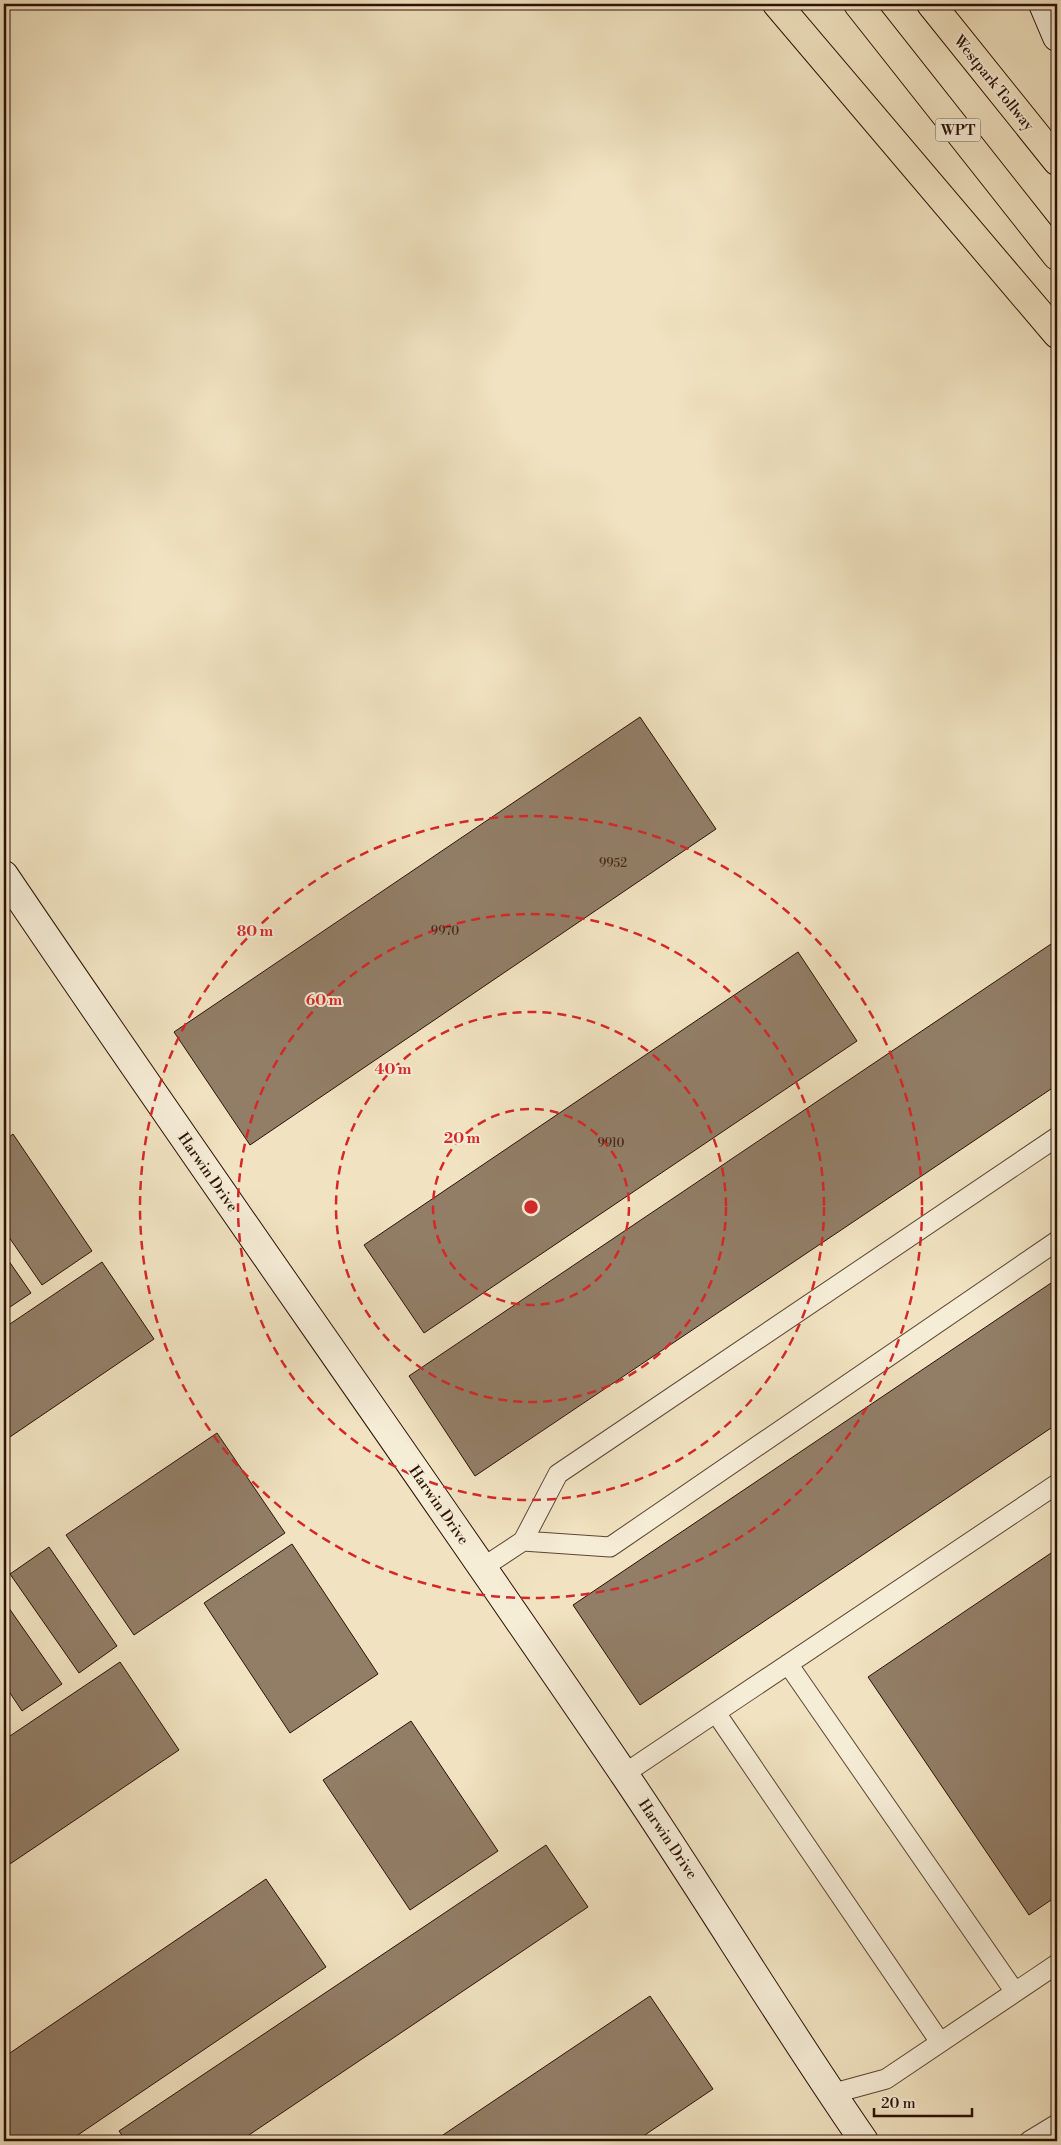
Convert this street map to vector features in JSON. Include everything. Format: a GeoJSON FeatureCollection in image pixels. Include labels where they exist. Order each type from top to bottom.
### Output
{"type":"FeatureCollection","features":[{"type":"Feature","properties":{"kind":"highway"},"geometry":{"type":"LineString","coordinates":[[777,4],[1057,334]]}},
{"type":"Feature","properties":{"kind":"highway","name":"WPT"},"geometry":{"type":"LineString","coordinates":[[858,4],[1057,256]]}},
{"type":"Feature","properties":{"kind":"highway","name":"Westpark Tollway"},"geometry":{"type":"LineString","coordinates":[[932,4],[1057,161]]}},
{"type":"Feature","properties":{"kind":"main road"},"geometry":{"type":"LineString","coordinates":[[1043,4],[1057,37]]}},
{"type":"Feature","properties":{"kind":"main road","name":"Harwin Drive"},"geometry":{"type":"LineString","coordinates":[[4,875],[112,1035],[624,1774],[702,1891],[831,2094],[864,2141]]}},
{"type":"Feature","properties":{"kind":"lane"},"geometry":{"type":"LineString","coordinates":[[482,1568],[523,1541],[558,1474],[1057,1136]]}},
{"type":"Feature","properties":{"kind":"lane"},"geometry":{"type":"LineString","coordinates":[[523,1541],[610,1547],[1057,1241]]}},
{"type":"Feature","properties":{"kind":"lane"},"geometry":{"type":"LineString","coordinates":[[624,1774],[1057,1484]]}},
{"type":"Feature","properties":{"kind":"lane"},"geometry":{"type":"LineString","coordinates":[[788,1664],[1015,1992]]}},
{"type":"Feature","properties":{"kind":"lane"},"geometry":{"type":"LineString","coordinates":[[716,1713],[940,2042]]}},
{"type":"Feature","properties":{"kind":"lane"},"geometry":{"type":"LineString","coordinates":[[831,2094],[886,2079],[1057,1964]]}},
{"type":"Feature","properties":{"kind":"lane"},"geometry":{"type":"LineString","coordinates":[[1029,2141],[1057,2124]]}},
{"type":"Feature","properties":{"kind":"building"},"geometry":{"type":"Polygon","coordinates":[[[640,717],[716,829],[250,1145],[174,1032],[640,717]]]}},
{"type":"Feature","properties":{"kind":"building"},"geometry":{"type":"Polygon","coordinates":[[[1057,940],[1057,1085],[475,1476],[409,1376],[1057,940]]]}},
{"type":"Feature","properties":{"kind":"building"},"geometry":{"type":"Polygon","coordinates":[[[798,952],[857,1041],[424,1333],[364,1245],[798,952]]]}},
{"type":"Feature","properties":{"kind":"building"},"geometry":{"type":"Polygon","coordinates":[[[13,1134],[92,1251],[42,1285],[4,1230],[4,1141],[13,1134]]]}},
{"type":"Feature","properties":{"kind":"building"},"geometry":{"type":"Polygon","coordinates":[[[4,1254],[31,1293],[4,1311],[4,1254]]]}},
{"type":"Feature","properties":{"kind":"building"},"geometry":{"type":"Polygon","coordinates":[[[102,1262],[154,1339],[4,1441],[4,1328],[102,1262]]]}},
{"type":"Feature","properties":{"kind":"building"},"geometry":{"type":"Polygon","coordinates":[[[1057,1279],[1057,1424],[640,1705],[573,1605],[1057,1279]]]}},
{"type":"Feature","properties":{"kind":"building"},"geometry":{"type":"Polygon","coordinates":[[[217,1433],[285,1533],[134,1635],[66,1535],[217,1433]]]}},
{"type":"Feature","properties":{"kind":"building"},"geometry":{"type":"Polygon","coordinates":[[[292,1544],[378,1674],[290,1733],[204,1603],[292,1544]]]}},
{"type":"Feature","properties":{"kind":"building"},"geometry":{"type":"Polygon","coordinates":[[[49,1547],[117,1646],[79,1673],[10,1574],[49,1547]]]}},
{"type":"Feature","properties":{"kind":"building"},"geometry":{"type":"Polygon","coordinates":[[[1057,1549],[1057,1896],[1029,1915],[868,1677],[1057,1549]]]}},
{"type":"Feature","properties":{"kind":"building"},"geometry":{"type":"Polygon","coordinates":[[[4,1601],[62,1684],[22,1711],[4,1684],[4,1601]]]}},
{"type":"Feature","properties":{"kind":"building"},"geometry":{"type":"Polygon","coordinates":[[[120,1662],[179,1750],[4,1868],[4,1740],[120,1662]]]}},
{"type":"Feature","properties":{"kind":"building"},"geometry":{"type":"Polygon","coordinates":[[[411,1721],[498,1851],[410,1910],[323,1780],[411,1721]]]}},
{"type":"Feature","properties":{"kind":"building"},"geometry":{"type":"Polygon","coordinates":[[[546,1845],[588,1907],[240,2141],[126,2141],[119,2131],[546,1845]]]}},
{"type":"Feature","properties":{"kind":"building"},"geometry":{"type":"Polygon","coordinates":[[[266,1879],[326,1967],[69,2141],[4,2141],[4,2057],[266,1879]]]}},
{"type":"Feature","properties":{"kind":"building"},"geometry":{"type":"Polygon","coordinates":[[[650,1996],[713,2089],[636,2141],[434,2141],[650,1996]]]}}]}
